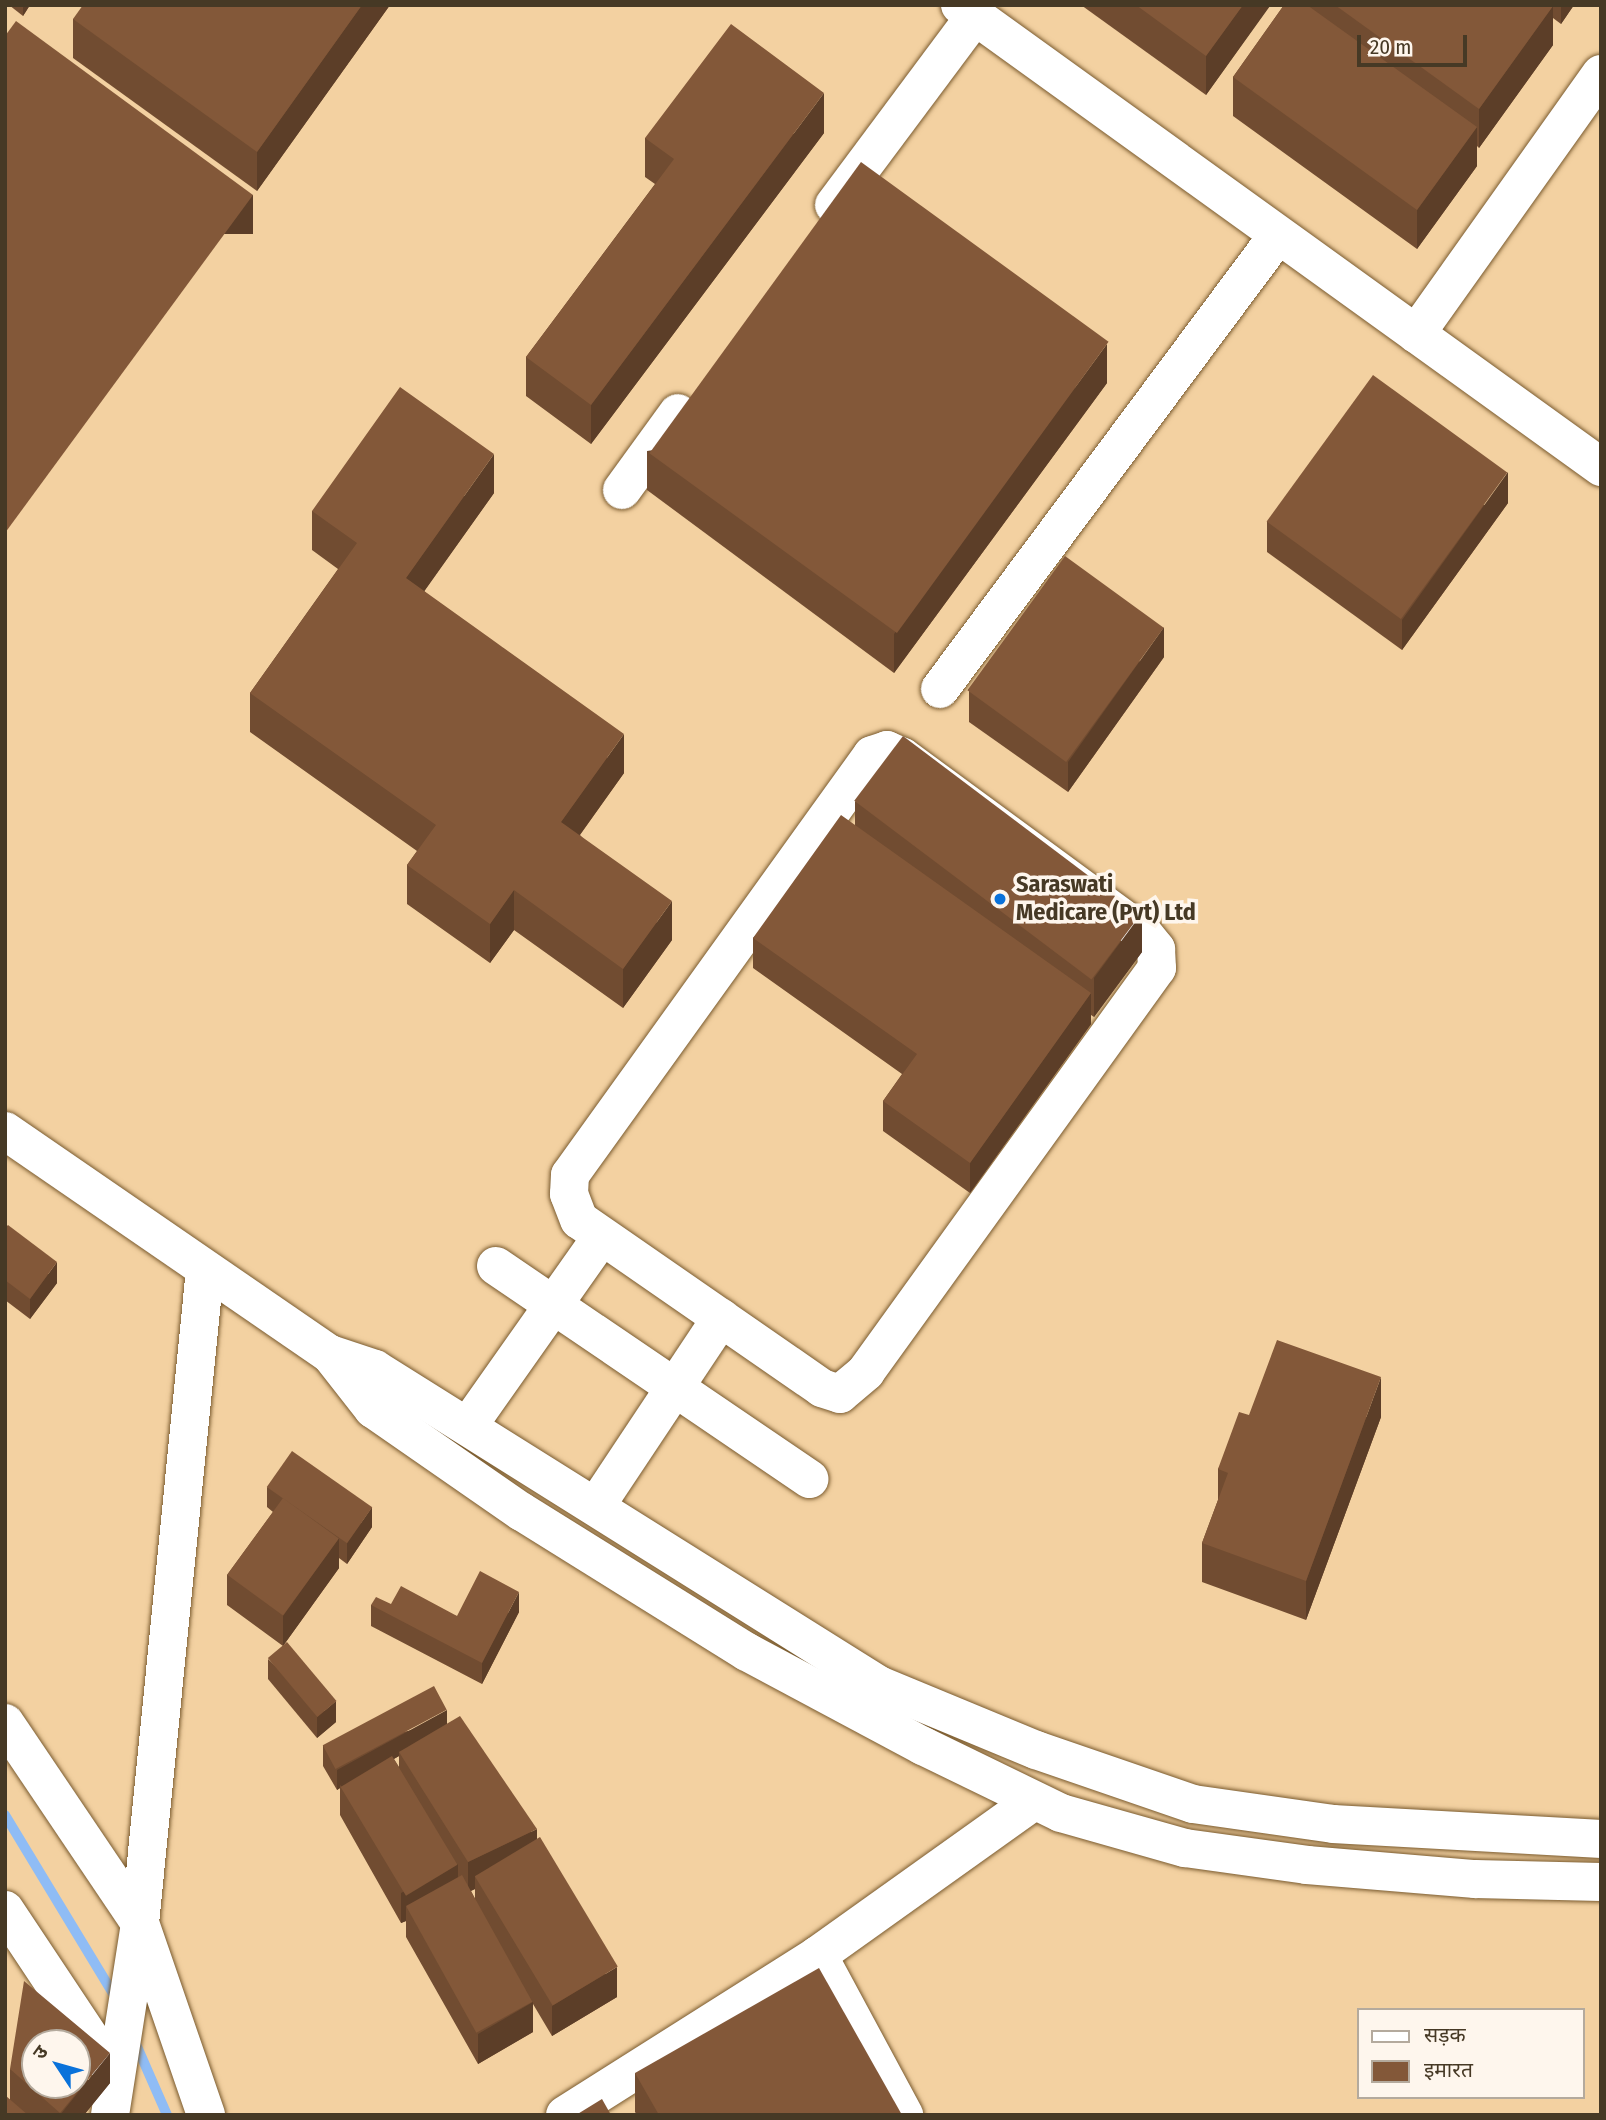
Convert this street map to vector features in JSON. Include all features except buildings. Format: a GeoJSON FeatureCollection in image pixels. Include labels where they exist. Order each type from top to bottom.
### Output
{"type":"FeatureCollection","features":[{"type":"Feature","properties":{"kind":"street"},"geometry":{"type":"LineString","coordinates":[[813,234],[967,11],[1601,467]]}},
{"type":"Feature","properties":{"kind":"street"},"geometry":{"type":"LineString","coordinates":[[1416,334],[1601,74]]}},
{"type":"Feature","properties":{"kind":"street"},"geometry":{"type":"LineString","coordinates":[[940,690],[1278,235]]}},
{"type":"Feature","properties":{"kind":"street"},"geometry":{"type":"LineString","coordinates":[[621,490],[696,390]]}},
{"type":"Feature","properties":{"kind":"street"},"geometry":{"type":"LineString","coordinates":[[887,750],[903,757],[1143,933],[1156,949],[1157,968],[852,1388],[839,1394],[822,1388],[721,1318],[602,1237],[576,1214],[569,1194],[570,1175],[872,755],[887,750]]}},
{"type":"Feature","properties":{"kind":"street"},"geometry":{"type":"LineString","coordinates":[[5,1131],[330,1354],[375,1369],[879,1685],[1036,1750],[1193,1804],[1334,1824],[1601,1839]]}},
{"type":"Feature","properties":{"kind":"street"},"geometry":{"type":"LineString","coordinates":[[468,1426],[602,1237]]}},
{"type":"Feature","properties":{"kind":"street"},"geometry":{"type":"LineString","coordinates":[[496,1266],[810,1479]]}},
{"type":"Feature","properties":{"kind":"street"},"geometry":{"type":"LineString","coordinates":[[110,2115],[120,2032],[140,1923],[205,1270]]}},
{"type":"Feature","properties":{"kind":"street"},"geometry":{"type":"LineString","coordinates":[[596,1506],[721,1318]]}},
{"type":"Feature","properties":{"kind":"street"},"geometry":{"type":"LineString","coordinates":[[330,1354],[373,1409],[522,1512],[747,1651],[1061,1813],[1185,1848],[1307,1865],[1475,1879],[1601,1882]]}},
{"type":"Feature","properties":{"kind":"street"},"geometry":{"type":"LineString","coordinates":[[5,1723],[140,1923],[206,2115]]}},
{"type":"Feature","properties":{"kind":"street"},"geometry":{"type":"LineString","coordinates":[[565,2115],[818,1955],[1034,1801]]}},
{"type":"Feature","properties":{"kind":"street"},"geometry":{"type":"LineString","coordinates":[[5,1910],[114,2074]]}},
{"type":"Feature","properties":{"kind":"street"},"geometry":{"type":"LineString","coordinates":[[818,1955],[904,2115]]}},
{"type":"Feature","properties":{"kind":"waterway"},"geometry":{"type":"LineString","coordinates":[[5,1815],[116,1998]]}},
{"type":"Feature","properties":{"kind":"waterway"},"geometry":{"type":"LineString","coordinates":[[135,2042],[167,2115]]}},
{"type":"Feature","properties":{"kind":"place","name":"Saraswati Medicare (Pvt) Ltd"},"geometry":{"type":"Point","coordinates":[1000,899]}}]}
